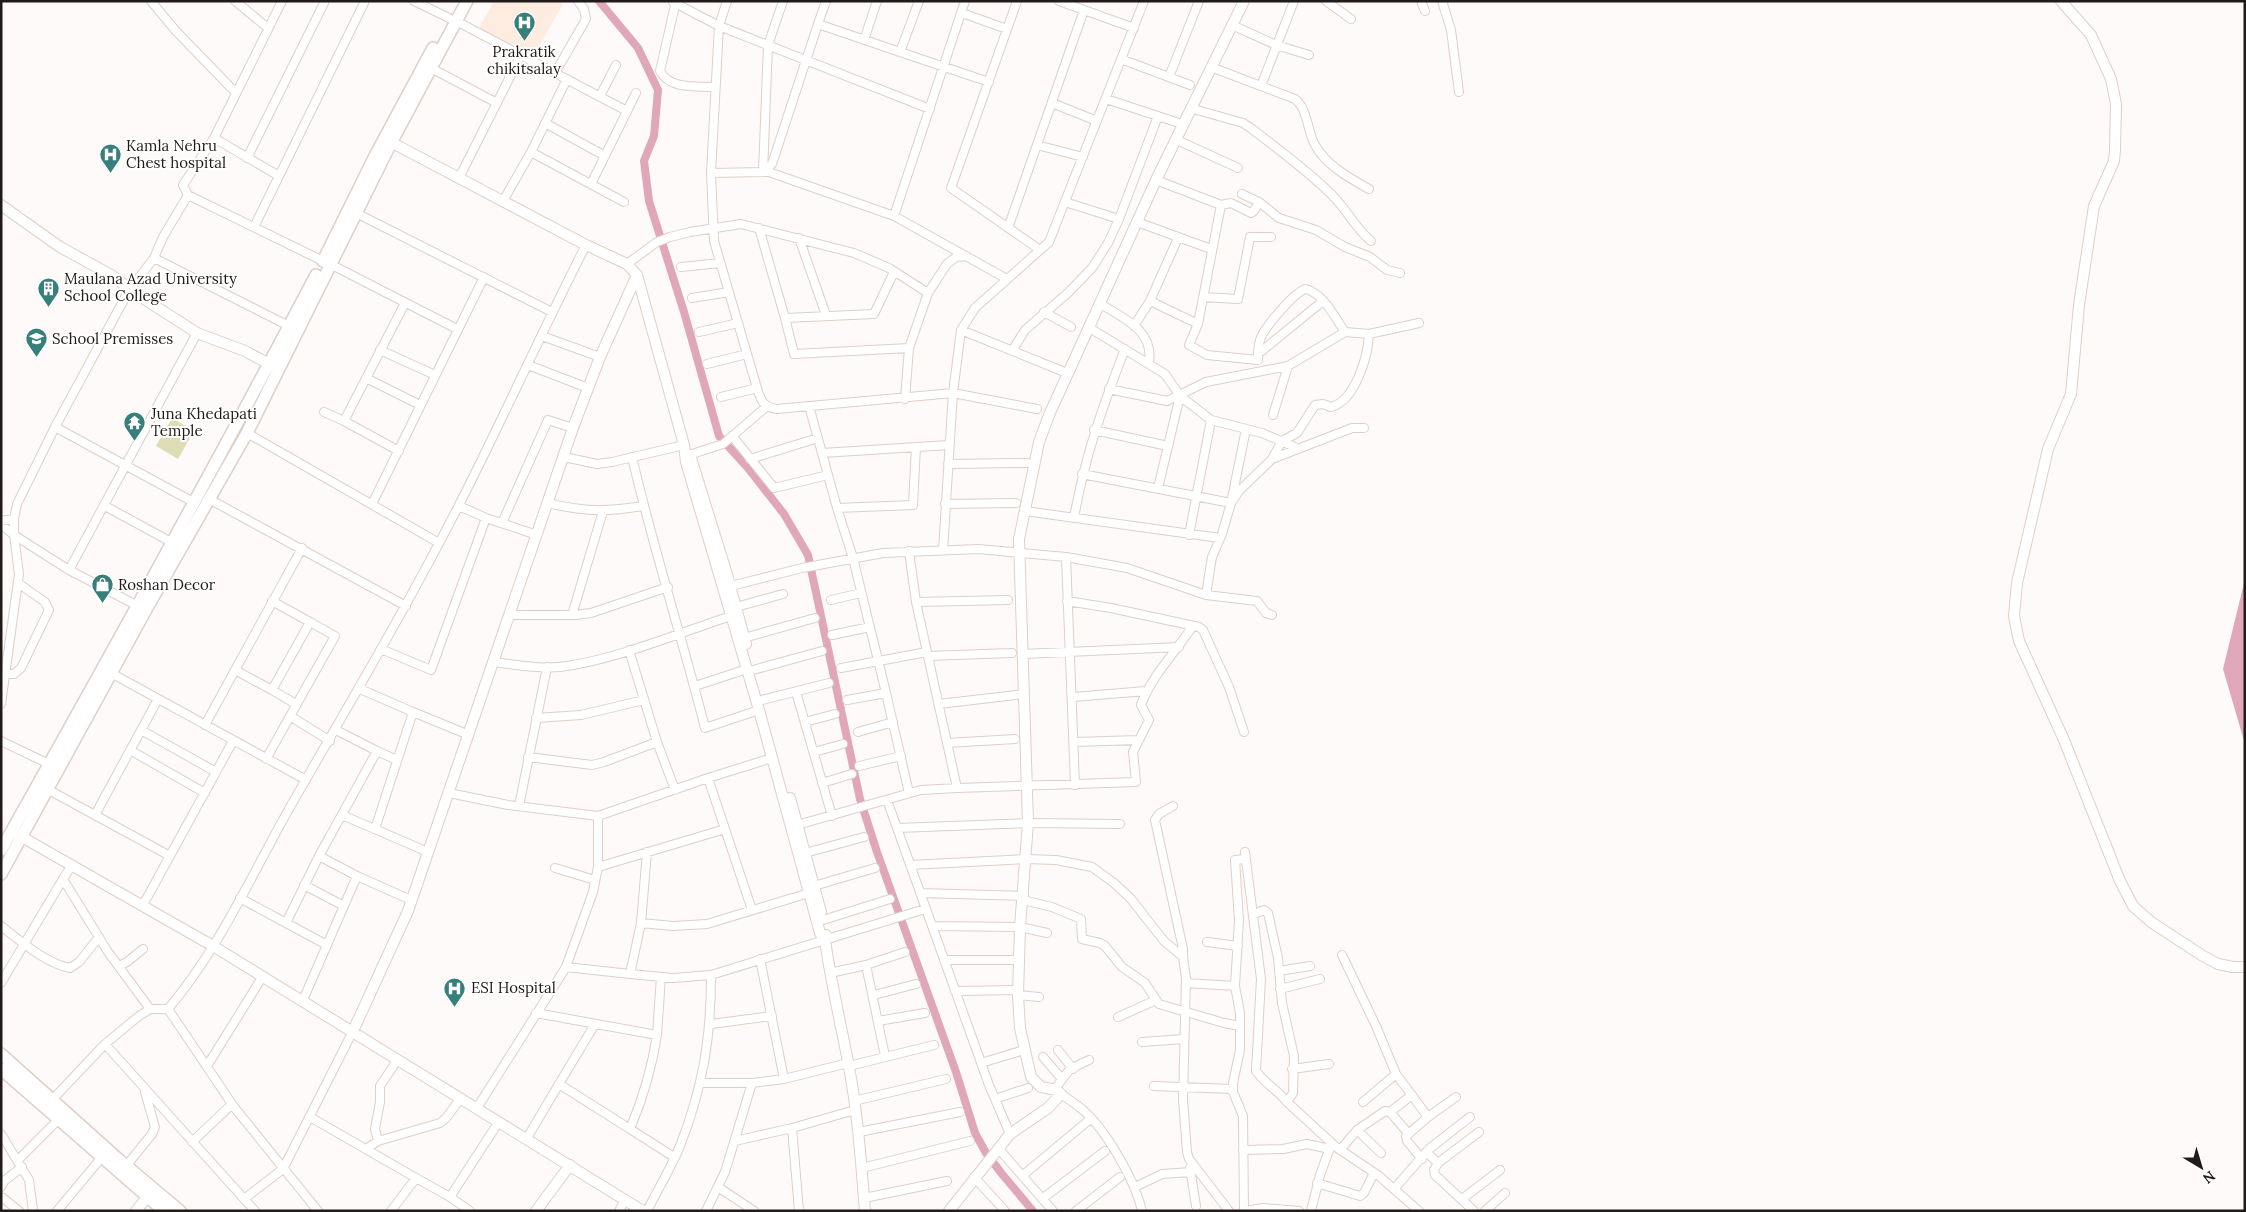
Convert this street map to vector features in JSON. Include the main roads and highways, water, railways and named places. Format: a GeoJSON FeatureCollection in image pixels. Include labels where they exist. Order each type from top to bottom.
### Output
{"type":"FeatureCollection","features":[{"type":"Feature","properties":{"kind":"main road"},"geometry":{"type":"LineString","coordinates":[[1,850],[17,834],[47,789],[247,433],[289,326],[356,213],[387,141],[431,68],[453,19],[458,1]]}},
{"type":"Feature","properties":{"kind":"main road"},"geometry":{"type":"LineString","coordinates":[[1,874],[49,764],[136,605],[274,366],[387,141],[453,19],[467,1]]}},
{"type":"Feature","properties":{"kind":"main road"},"geometry":{"type":"LineString","coordinates":[[1,1054],[126,1166],[164,1211]]}},
{"type":"Feature","properties":{"kind":"main road"},"geometry":{"type":"LineString","coordinates":[[1,1069],[102,1158],[150,1193],[180,1211]]}},
{"type":"Feature","properties":{"kind":"waterway"},"geometry":{"type":"LineString","coordinates":[[599,1],[638,48],[658,90],[654,136],[644,161],[649,201],[684,312],[719,436],[748,468],[784,514],[808,555],[860,799],[877,852],[956,1072],[975,1133],[986,1153],[1033,1211]]}},
{"type":"Feature","properties":{"kind":"place","name":"Prakratik chikitsalay"},"geometry":{"type":"Point","coordinates":[524,42]}},
{"type":"Feature","properties":{"kind":"place","name":"Kamla Nehru Chest hospital"},"geometry":{"type":"Point","coordinates":[110,174]}},
{"type":"Feature","properties":{"kind":"place","name":"Maulana Azad University School College"},"geometry":{"type":"Point","coordinates":[48,307]}},
{"type":"Feature","properties":{"kind":"place","name":"School Premisses"},"geometry":{"type":"Point","coordinates":[36,358]}},
{"type":"Feature","properties":{"kind":"place","name":"Juna Khedapati Temple"},"geometry":{"type":"Point","coordinates":[135,442]}},
{"type":"Feature","properties":{"kind":"place","name":"Roshan Decor"},"geometry":{"type":"Point","coordinates":[102,604]}},
{"type":"Feature","properties":{"kind":"place","name":"ESI Hospital"},"geometry":{"type":"Point","coordinates":[455,1007]}}]}
